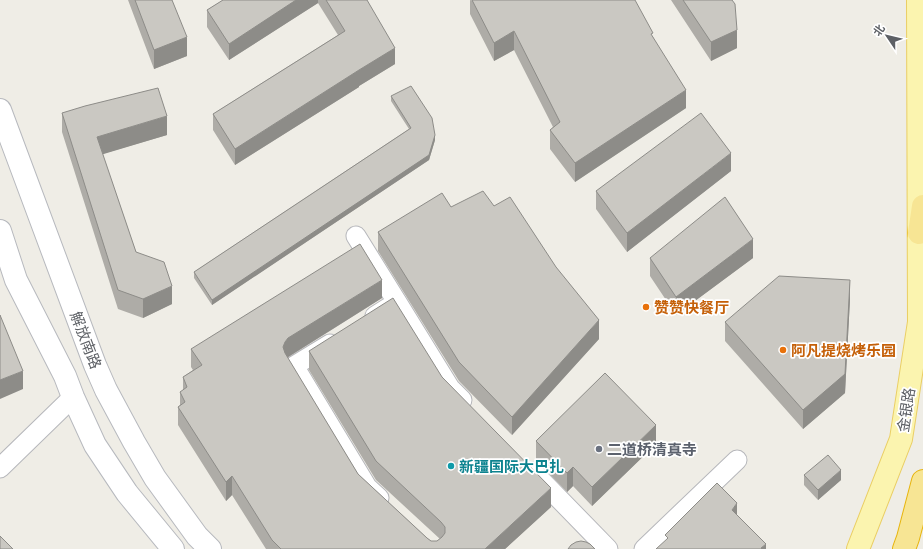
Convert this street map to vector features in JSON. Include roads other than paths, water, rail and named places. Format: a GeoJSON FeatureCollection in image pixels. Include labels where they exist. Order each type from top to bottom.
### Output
{"type":"FeatureCollection","features":[{"type":"Feature","properties":{"kind":"highway"},"geometry":{"type":"LineString","coordinates":[[919,233],[923,206]]}},
{"type":"Feature","properties":{"kind":"highway"},"geometry":{"type":"LineString","coordinates":[[904,549],[923,481]]}},
{"type":"Feature","properties":{"kind":"main road","name":"金银路"},"geometry":{"type":"LineString","coordinates":[[858,549],[901,439],[919,322],[918,0]]}},
{"type":"Feature","properties":{"kind":"main road","name":"解放南路"},"geometry":{"type":"LineString","coordinates":[[0,110],[95,365],[106,390],[155,478],[197,536],[210,549]]}},
{"type":"Feature","properties":{"kind":"main road"},"geometry":{"type":"LineString","coordinates":[[0,230],[16,280],[65,376],[95,445],[127,493],[173,549]]}},
{"type":"Feature","properties":{"kind":"street"},"geometry":{"type":"LineString","coordinates":[[356,236],[450,388],[472,410]]}},
{"type":"Feature","properties":{"kind":"street"},"geometry":{"type":"LineString","coordinates":[[389,508],[367,487],[294,366],[397,302]]}},
{"type":"Feature","properties":{"kind":"street"},"geometry":{"type":"LineString","coordinates":[[0,468],[73,397]]}},
{"type":"Feature","properties":{"kind":"street"},"geometry":{"type":"LineString","coordinates":[[521,460],[608,549]]}},
{"type":"Feature","properties":{"kind":"street"},"geometry":{"type":"LineString","coordinates":[[644,549],[737,460]]}},
{"type":"Feature","properties":{"kind":"place","name":"赞赞快餐厅"},"geometry":{"type":"Point","coordinates":[646,307]}},
{"type":"Feature","properties":{"kind":"place","name":"阿凡提烧烤乐园"},"geometry":{"type":"Point","coordinates":[783,350]}},
{"type":"Feature","properties":{"kind":"place","name":"二道桥清真寺"},"geometry":{"type":"Point","coordinates":[599,449]}},
{"type":"Feature","properties":{"kind":"place","name":"新疆国际大巴扎"},"geometry":{"type":"Point","coordinates":[451,466]}}]}
